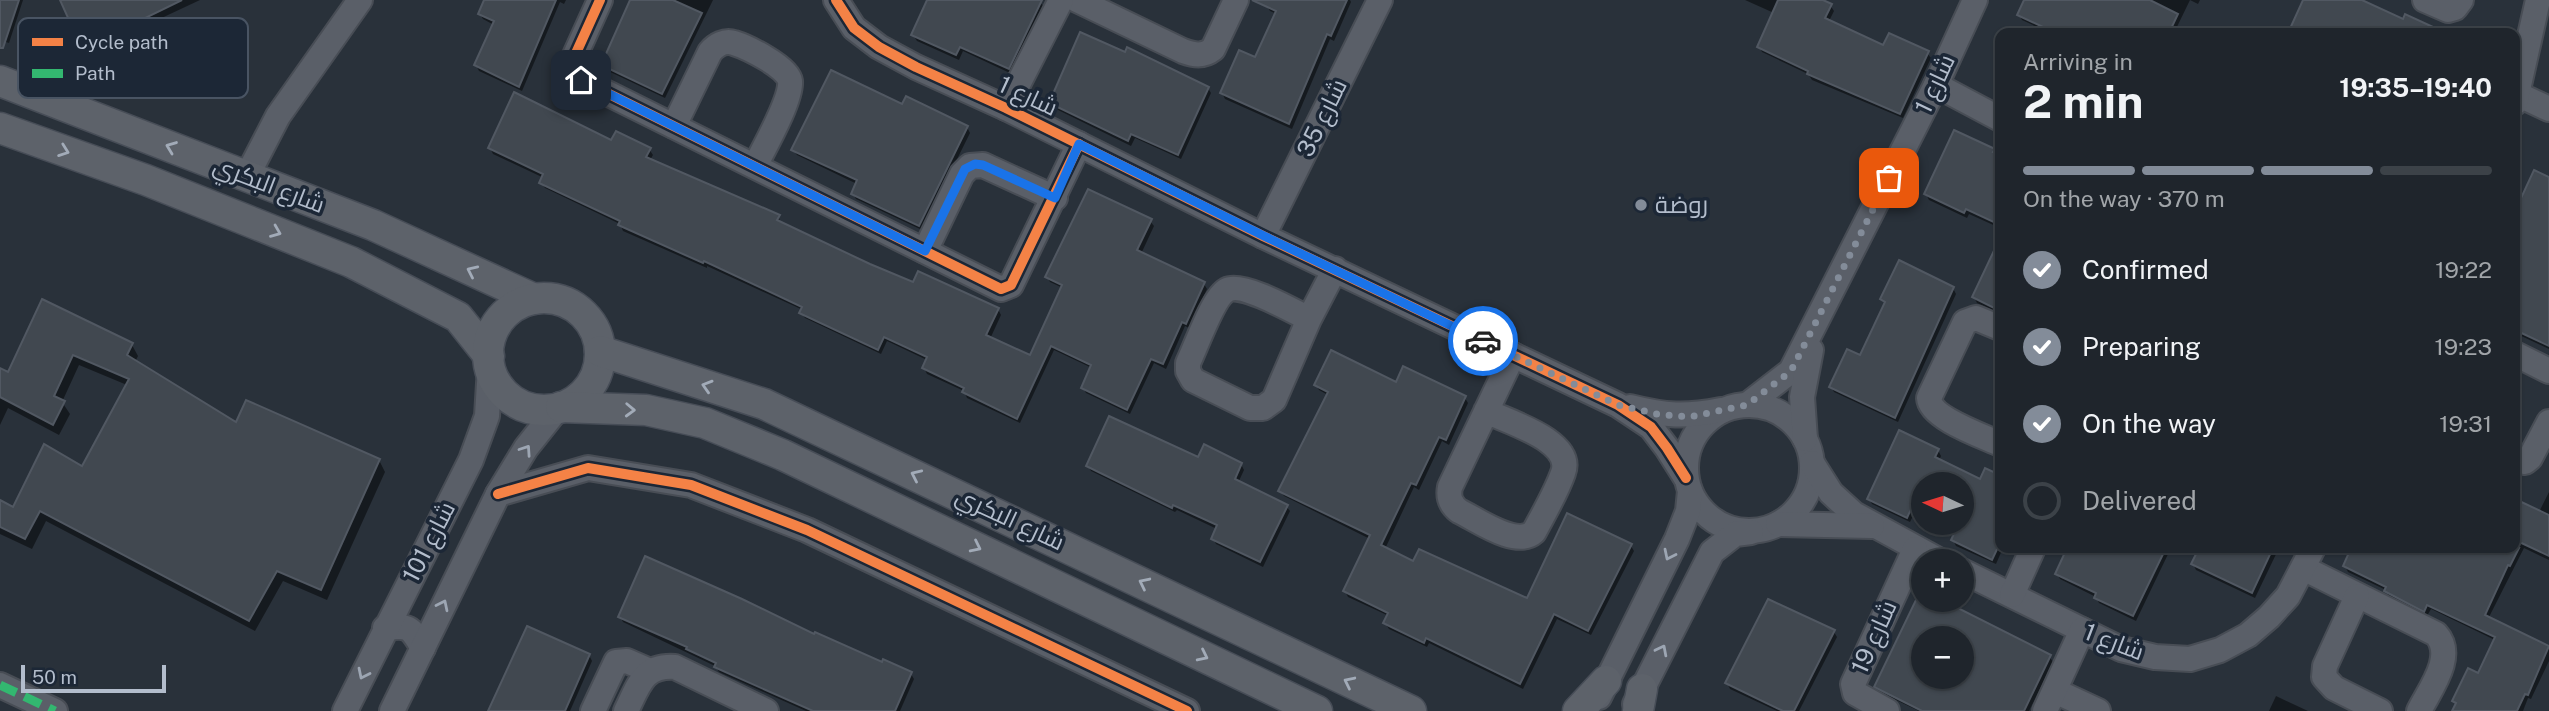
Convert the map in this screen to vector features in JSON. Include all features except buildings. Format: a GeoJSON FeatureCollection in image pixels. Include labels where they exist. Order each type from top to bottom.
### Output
{"type":"FeatureCollection","features":[{"type":"Feature","properties":{"kind":"main road","name":"شارع البكري"},"geometry":{"type":"LineString","coordinates":[[0,81],[18,88]]}},
{"type":"Feature","properties":{"kind":"main road","name":"شارع البكري"},"geometry":{"type":"LineString","coordinates":[[44,98],[373,225],[534,299]]}},
{"type":"Feature","properties":{"kind":"main road","name":"شارع البكري"},"geometry":{"type":"LineString","coordinates":[[0,128],[146,180],[351,262],[458,317],[489,362]]}},
{"type":"Feature","properties":{"kind":"main road"},"geometry":{"type":"LineString","coordinates":[[534,299],[553,299],[579,310],[591,324],[600,351],[599,363],[589,387],[581,396],[559,408],[538,410],[517,403],[500,388],[489,362],[494,330],[501,319],[510,310],[534,299]]}},
{"type":"Feature","properties":{"kind":"main road","name":"شارع البكري"},"geometry":{"type":"LineString","coordinates":[[600,351],[764,404],[1411,711]]}},
{"type":"Feature","properties":{"kind":"main road","name":"شارع البكري"},"geometry":{"type":"LineString","coordinates":[[559,408],[646,410],[705,424],[738,437],[783,455],[1317,711]]}},
{"type":"Feature","properties":{"kind":"main road"},"geometry":{"type":"LineString","coordinates":[[1578,711],[1606,681]]}},
{"type":"Feature","properties":{"kind":"street"},"geometry":{"type":"LineString","coordinates":[[247,176],[278,116],[360,0]]}},
{"type":"Feature","properties":{"kind":"street"},"geometry":{"type":"LineString","coordinates":[[600,0],[574,54],[572,69],[581,80],[1001,289],[1012,285],[1079,144]]}},
{"type":"Feature","properties":{"kind":"street","name":"شارع 1"},"geometry":{"type":"LineString","coordinates":[[836,0],[854,28],[879,47],[916,67],[1006,108],[1264,236],[1618,405],[1650,428],[1667,448],[1688,485]]}},
{"type":"Feature","properties":{"kind":"street"},"geometry":{"type":"LineString","coordinates":[[1006,108],[1061,0]]}},
{"type":"Feature","properties":{"kind":"street"},"geometry":{"type":"LineString","coordinates":[[1077,0],[1183,51],[1200,55],[1213,49],[1236,0]]}},
{"type":"Feature","properties":{"kind":"street","name":"شارع 35"},"geometry":{"type":"LineString","coordinates":[[1264,236],[1380,0]]}},
{"type":"Feature","properties":{"kind":"street","name":"شارع 1"},"geometry":{"type":"LineString","coordinates":[[1618,405],[1657,414],[1689,417],[1736,407],[1791,371],[1936,85],[1975,0]]}},
{"type":"Feature","properties":{"kind":"street"},"geometry":{"type":"LineString","coordinates":[[2425,0],[2448,10],[2455,8],[2461,0]]}},
{"type":"Feature","properties":{"kind":"street"},"geometry":{"type":"LineString","coordinates":[[2520,80],[2538,0]]}},
{"type":"Feature","properties":{"kind":"street"},"geometry":{"type":"LineString","coordinates":[[674,126],[710,52],[720,44],[733,43],[783,68],[790,79],[788,96],[755,166]]}},
{"type":"Feature","properties":{"kind":"street"},"geometry":{"type":"LineString","coordinates":[[1936,85],[1995,112]]}},
{"type":"Feature","properties":{"kind":"street"},"geometry":{"type":"LineString","coordinates":[[2520,99],[2549,109]]}},
{"type":"Feature","properties":{"kind":"street"},"geometry":{"type":"LineString","coordinates":[[925,251],[962,174],[970,166],[983,165],[1055,198]]}},
{"type":"Feature","properties":{"kind":"street"},"geometry":{"type":"LineString","coordinates":[[1310,318],[1242,288],[1227,290],[1218,299],[1188,363],[1188,371],[1193,380],[1204,386],[1250,408],[1263,408],[1274,400],[1335,269]]}},
{"type":"Feature","properties":{"kind":"street","name":"شارع 1"},"geometry":{"type":"LineString","coordinates":[[1819,318],[1801,397],[1808,451],[1831,493],[1854,514],[1915,549]]}},
{"type":"Feature","properties":{"kind":"street"},"geometry":{"type":"LineString","coordinates":[[1995,326],[1976,318],[1965,322],[1929,398],[1929,404],[1937,414],[1995,442]]}},
{"type":"Feature","properties":{"kind":"street"},"geometry":{"type":"LineString","coordinates":[[1486,411],[1553,443],[1564,457],[1564,472],[1534,532],[1528,537],[1517,539],[1509,536],[1459,510],[1450,499],[1450,487],[1486,411],[1513,355]]}},
{"type":"Feature","properties":{"kind":"street"},"geometry":{"type":"LineString","coordinates":[[2520,356],[2549,371]]}},
{"type":"Feature","properties":{"kind":"street","name":"شارع 101"},"geometry":{"type":"LineString","coordinates":[[345,711],[471,460],[486,416],[489,362]]}},
{"type":"Feature","properties":{"kind":"street"},"geometry":{"type":"LineString","coordinates":[[1592,711],[1677,539],[1688,511],[1687,457],[1694,437],[1708,420],[1736,407],[1765,407],[1781,414],[1795,425],[1808,451],[1811,482],[1804,499],[1793,513],[1778,524]]}},
{"type":"Feature","properties":{"kind":"street","name":"شارع 101"},"geometry":{"type":"LineString","coordinates":[[392,711],[498,494],[526,448],[559,408]]}},
{"type":"Feature","properties":{"kind":"street"},"geometry":{"type":"LineString","coordinates":[[2520,460],[2525,462],[2530,458],[2549,422]]}},
{"type":"Feature","properties":{"kind":"street"},"geometry":{"type":"LineString","coordinates":[[498,494],[588,468],[691,485],[807,530],[1187,711]]}},
{"type":"Feature","properties":{"kind":"street"},"geometry":{"type":"LineString","coordinates":[[1688,485],[1700,509],[1715,522],[1734,530],[1754,531]]}},
{"type":"Feature","properties":{"kind":"street"},"geometry":{"type":"LineString","coordinates":[[1637,704],[1712,552],[1735,534],[1778,524],[1877,526]]}},
{"type":"Feature","properties":{"kind":"street"},"geometry":{"type":"LineString","coordinates":[[2012,595],[2031,553]]}},
{"type":"Feature","properties":{"kind":"street","name":"شارع 19"},"geometry":{"type":"LineString","coordinates":[[1886,711],[1855,693],[1853,684],[1911,558]]}},
{"type":"Feature","properties":{"kind":"street"},"geometry":{"type":"LineString","coordinates":[[2308,558],[2357,596],[2436,634],[2441,639],[2444,661],[2419,711]]}},
{"type":"Feature","properties":{"kind":"street","name":"شارع 1"},"geometry":{"type":"LineString","coordinates":[[1974,577],[2121,649],[2155,657],[2190,659],[2220,650],[2248,635],[2288,596],[2308,558]]}},
{"type":"Feature","properties":{"kind":"street"},"geometry":{"type":"LineString","coordinates":[[2357,596],[2325,666],[2324,677],[2334,688],[2380,711]]}},
{"type":"Feature","properties":{"kind":"street"},"geometry":{"type":"LineString","coordinates":[[385,628],[404,625],[412,629],[423,648]]}},
{"type":"Feature","properties":{"kind":"street"},"geometry":{"type":"LineString","coordinates":[[2082,630],[2050,701],[2098,711]]}},
{"type":"Feature","properties":{"kind":"street"},"geometry":{"type":"LineString","coordinates":[[593,711],[616,662],[627,661],[650,671]]}},
{"type":"Feature","properties":{"kind":"street"},"geometry":{"type":"LineString","coordinates":[[626,711],[650,671],[654,668],[675,667],[766,711]]}},
{"type":"Feature","properties":{"kind":"street"},"geometry":{"type":"LineString","coordinates":[[0,685],[55,711]]}},
{"type":"Feature","properties":{"kind":"marked path"},"geometry":{"type":"LineString","coordinates":[[0,685],[55,711]]}},
{"type":"Feature","properties":{"kind":"cycle path"},"geometry":{"type":"LineString","coordinates":[[600,0],[572,62],[572,70],[581,80],[1001,289],[1011,285],[1079,144]]}},
{"type":"Feature","properties":{"kind":"cycle path"},"geometry":{"type":"LineString","coordinates":[[836,0],[854,28],[879,47],[916,67],[1006,108],[1263,236],[1618,405],[1651,427],[1686,478]]}},
{"type":"Feature","properties":{"kind":"cycle path"},"geometry":{"type":"LineString","coordinates":[[498,494],[588,468],[691,485],[807,530],[1187,711]]}},
{"type":"Feature","properties":{"kind":"way so far"},"geometry":{"type":"LineString","coordinates":[[1483,341],[1618,405],[1657,414],[1689,417],[1747,405],[1791,371],[1889,178]]}},
{"type":"Feature","properties":{"kind":"place","name":"روضة"},"geometry":{"type":"Point","coordinates":[1641,205]}},
{"type":"Feature","properties":{"kind":"route"},"geometry":{"type":"LineString","coordinates":[[581,80],[925,251],[965,169],[975,164],[983,165],[1055,198],[1079,144],[1483,341]]}}]}
